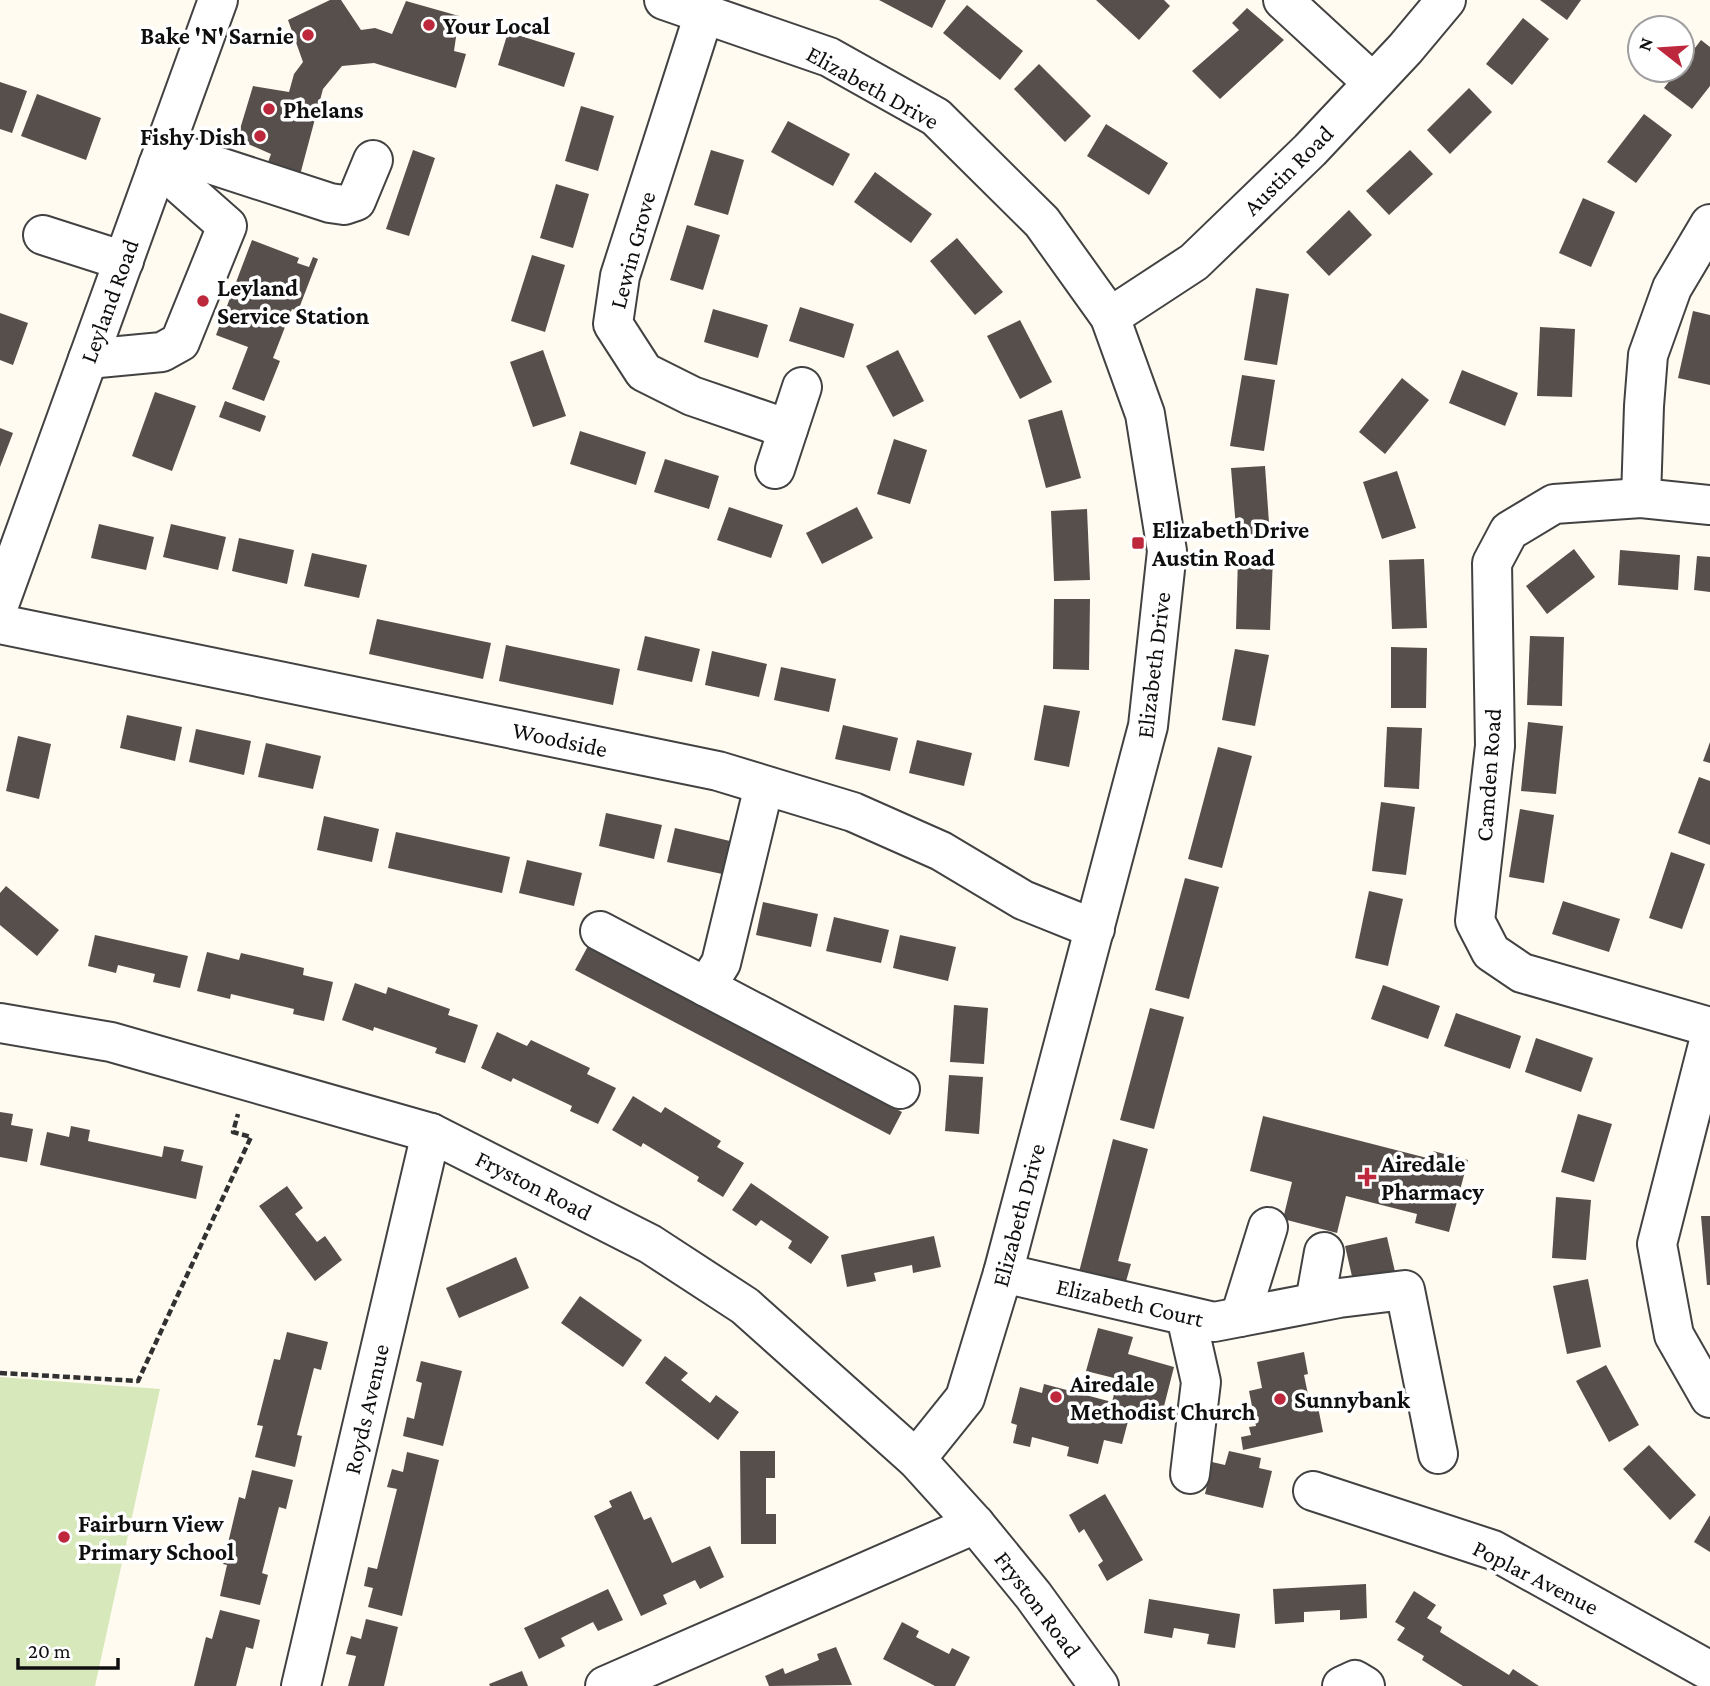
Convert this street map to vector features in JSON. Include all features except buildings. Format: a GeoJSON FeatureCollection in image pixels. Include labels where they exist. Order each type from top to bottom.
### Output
{"type":"FeatureCollection","features":[{"type":"Feature","properties":{"kind":"street","name":"Leyland Road"},"geometry":{"type":"LineString","coordinates":[[0,602],[218,0]]}},
{"type":"Feature","properties":{"kind":"street","name":"Elizabeth Drive"},"geometry":{"type":"LineString","coordinates":[[664,0],[829,57],[936,117],[1042,222],[1110,317],[1145,414],[1167,551],[1148,726],[1003,1273],[965,1398],[916,1460]]}},
{"type":"Feature","properties":{"kind":"street"},"geometry":{"type":"LineString","coordinates":[[1283,0],[1373,82]]}},
{"type":"Feature","properties":{"kind":"street","name":"Austin Road"},"geometry":{"type":"LineString","coordinates":[[1110,317],[1194,262],[1310,150],[1405,49],[1446,0]]}},
{"type":"Feature","properties":{"kind":"street","name":"Lewin Grove"},"geometry":{"type":"LineString","coordinates":[[704,14],[620,276],[613,324],[644,372],[692,396],[788,429]]}},
{"type":"Feature","properties":{"kind":"street"},"geometry":{"type":"LineString","coordinates":[[161,157],[344,205],[356,201],[373,160]]}},
{"type":"Feature","properties":{"kind":"street"},"geometry":{"type":"LineString","coordinates":[[88,359],[162,352],[180,342],[227,226],[161,157]]}},
{"type":"Feature","properties":{"kind":"street"},"geometry":{"type":"LineString","coordinates":[[1641,498],[1648,355],[1672,288],[1710,223]]}},
{"type":"Feature","properties":{"kind":"street"},"geometry":{"type":"LineString","coordinates":[[43,235],[124,261]]}},
{"type":"Feature","properties":{"kind":"street"},"geometry":{"type":"LineString","coordinates":[[775,469],[802,387]]}},
{"type":"Feature","properties":{"kind":"street","name":"Camden Road"},"geometry":{"type":"LineString","coordinates":[[1710,505],[1641,498],[1554,504],[1509,531],[1492,563],[1495,746],[1475,921],[1491,952],[1522,973],[1710,1027]]}},
{"type":"Feature","properties":{"kind":"street","name":"Woodside"},"geometry":{"type":"LineString","coordinates":[[0,624],[718,771],[853,812],[941,851],[1023,900],[1095,929]]}},
{"type":"Feature","properties":{"kind":"street"},"geometry":{"type":"LineString","coordinates":[[706,987],[721,963],[764,786]]}},
{"type":"Feature","properties":{"kind":"street"},"geometry":{"type":"LineString","coordinates":[[600,931],[900,1089]]}},
{"type":"Feature","properties":{"kind":"street","name":"Fryston Road"},"geometry":{"type":"LineString","coordinates":[[0,1023],[111,1042],[431,1133],[650,1244],[745,1306],[916,1460],[975,1524],[1033,1595],[1099,1686]]}},
{"type":"Feature","properties":{"kind":"street"},"geometry":{"type":"LineString","coordinates":[[1710,1037],[1657,1244],[1674,1335],[1710,1398]]}},
{"type":"Feature","properties":{"kind":"street","name":"Royds Avenue"},"geometry":{"type":"LineString","coordinates":[[301,1686],[431,1133]]}},
{"type":"Feature","properties":{"kind":"street"},"geometry":{"type":"LineString","coordinates":[[1240,1317],[1268,1227]]}},
{"type":"Feature","properties":{"kind":"street"},"geometry":{"type":"LineString","coordinates":[[1324,1252],[1327,1300]]}},
{"type":"Feature","properties":{"kind":"street","name":"Elizabeth Court"},"geometry":{"type":"LineString","coordinates":[[1003,1273],[1214,1322],[1327,1300],[1405,1290],[1438,1454]]}},
{"type":"Feature","properties":{"kind":"street"},"geometry":{"type":"LineString","coordinates":[[1186,1316],[1201,1382],[1190,1474]]}},
{"type":"Feature","properties":{"kind":"street","name":"Poplar Avenue"},"geometry":{"type":"LineString","coordinates":[[1313,1491],[1493,1550],[1710,1671]]}},
{"type":"Feature","properties":{"kind":"street"},"geometry":{"type":"LineString","coordinates":[[605,1686],[975,1524]]}},
{"type":"Feature","properties":{"kind":"street"},"geometry":{"type":"LineString","coordinates":[[1342,1686],[1355,1680],[1366,1686]]}},
{"type":"Feature","properties":{"kind":"path"},"geometry":{"type":"LineString","coordinates":[[0,1373],[138,1381],[251,1137],[233,1132],[246,1080]]}},
{"type":"Feature","properties":{"kind":"green space","name":"Fairburn View Primary School"},"geometry":{"type":"Polygon","coordinates":[[[0,1377],[160,1389],[95,1686],[0,1686],[0,1377]]]}},
{"type":"Feature","properties":{"kind":"place","name":"Your Local"},"geometry":{"type":"Point","coordinates":[429,25]}},
{"type":"Feature","properties":{"kind":"place","name":"Bake 'N' Sarnie"},"geometry":{"type":"Point","coordinates":[308,35]}},
{"type":"Feature","properties":{"kind":"place","name":"Phelans"},"geometry":{"type":"Point","coordinates":[269,109]}},
{"type":"Feature","properties":{"kind":"place","name":"Fishy Dish"},"geometry":{"type":"Point","coordinates":[260,136]}},
{"type":"Feature","properties":{"kind":"place","name":"Leyland Service Station"},"geometry":{"type":"Point","coordinates":[203,301]}},
{"type":"Feature","properties":{"kind":"place","name":"Elizabeth Drive Austin Road"},"geometry":{"type":"Point","coordinates":[1138,543]}},
{"type":"Feature","properties":{"kind":"place","name":"Airedale Pharmacy"},"geometry":{"type":"Point","coordinates":[1367,1177]}},
{"type":"Feature","properties":{"kind":"place","name":"Airedale Methodist Church"},"geometry":{"type":"Point","coordinates":[1056,1397]}},
{"type":"Feature","properties":{"kind":"place","name":"Sunnybank"},"geometry":{"type":"Point","coordinates":[1280,1399]}},
{"type":"Feature","properties":{"kind":"place","name":"Fairburn View Primary School"},"geometry":{"type":"Point","coordinates":[64,1537]}}]}
